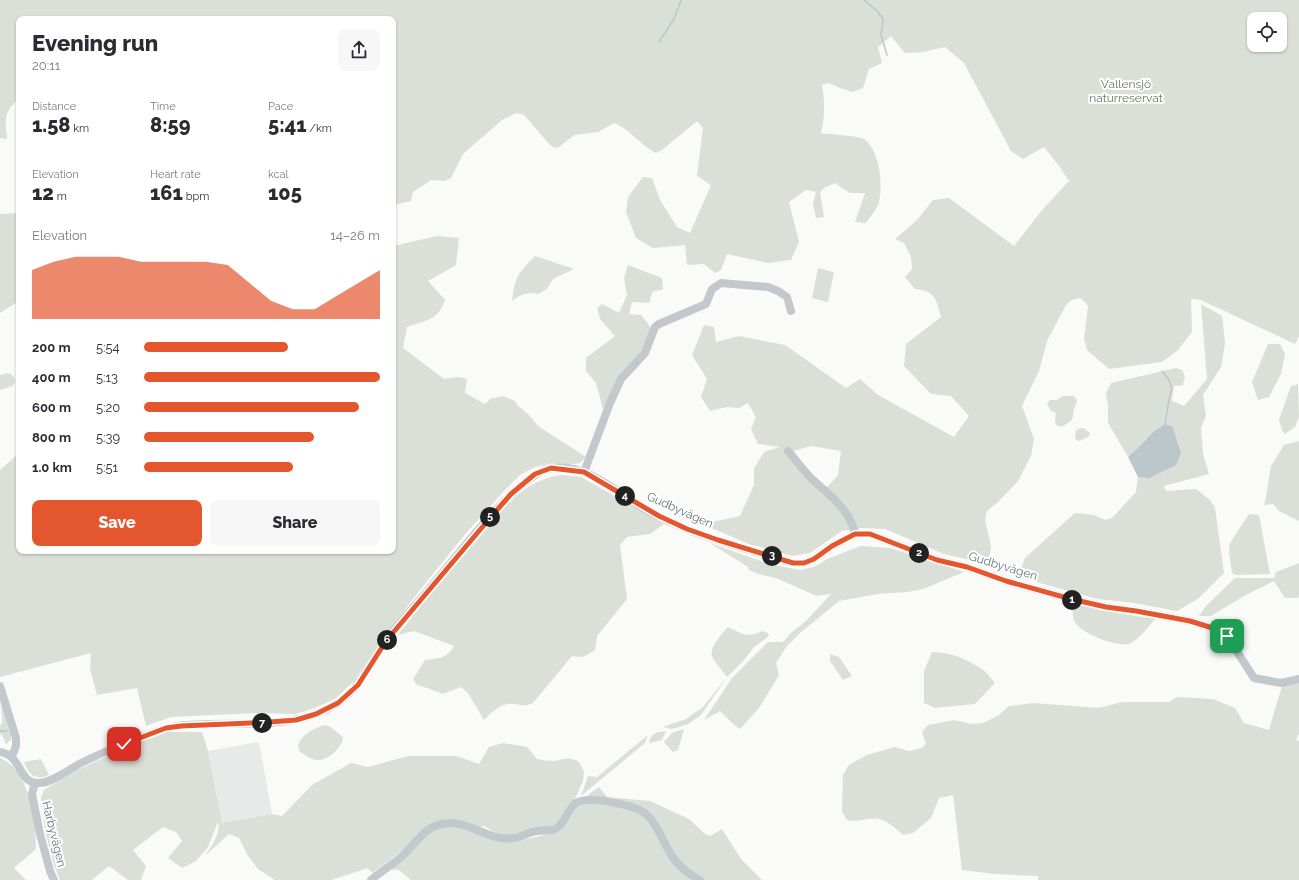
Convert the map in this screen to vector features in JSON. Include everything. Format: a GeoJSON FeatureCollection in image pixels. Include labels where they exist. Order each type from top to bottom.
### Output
{"type":"FeatureCollection","features":[{"type":"Feature","properties":{"kind":"street"},"geometry":{"type":"LineString","coordinates":[[584,472],[610,403],[621,379],[645,353],[655,327],[706,304],[712,289],[721,283],[761,286],[778,291],[787,297],[791,311]]}},
{"type":"Feature","properties":{"kind":"street"},"geometry":{"type":"LineString","coordinates":[[788,451],[811,478],[840,504],[853,526],[855,534]]}},
{"type":"Feature","properties":{"kind":"street","name":"Gudbyvägen"},"geometry":{"type":"LineString","coordinates":[[35,783],[40,784],[49,781],[135,739],[166,728],[192,725],[296,720],[316,714],[338,703],[358,685],[386,641],[511,494],[535,474],[551,468],[584,472],[659,516],[712,537],[793,563],[804,563],[814,559],[832,546],[855,534],[870,534],[937,560],[967,567],[1006,581],[1071,599],[1205,625],[1219,630],[1227,636],[1254,678],[1281,682],[1299,679]]}},
{"type":"Feature","properties":{"kind":"street"},"geometry":{"type":"LineString","coordinates":[[0,686],[16,738],[16,746],[12,756]]}},
{"type":"Feature","properties":{"kind":"street"},"geometry":{"type":"LineString","coordinates":[[0,752],[7,753],[12,756],[25,777],[29,781],[35,783]]}},
{"type":"Feature","properties":{"kind":"street","name":"Harbyvägen"},"geometry":{"type":"LineString","coordinates":[[35,783],[32,794],[40,834],[50,871],[54,880]]}},
{"type":"Feature","properties":{"kind":"street"},"geometry":{"type":"LineString","coordinates":[[371,880],[380,871],[400,858],[434,826],[442,824],[460,824],[497,838],[514,838],[538,831],[555,829],[564,821],[576,803],[591,799],[625,806],[642,812],[651,820],[664,839],[673,858],[682,868],[700,880]]}},
{"type":"Feature","properties":{"kind":"shaded area"},"geometry":{"type":"Polygon","coordinates":[[[1164,424],[1172,426],[1181,453],[1176,465],[1149,478],[1138,477],[1128,457],[1151,434],[1164,424]]]}},
{"type":"Feature","properties":{"kind":"shaded area"},"geometry":{"type":"Polygon","coordinates":[[[259,742],[272,814],[222,823],[208,751],[259,742]]]}},
{"type":"Feature","properties":{"kind":"green space","name":"Vallensjö naturreservat"},"geometry":{"type":"Polygon","coordinates":[[[0,0],[1299,0],[1299,336],[1295,344],[1201,300],[1191,299],[1192,332],[1177,351],[1162,362],[1109,369],[1087,350],[1084,339],[1088,307],[1086,303],[1080,298],[1071,300],[1066,305],[1047,341],[1039,371],[1022,406],[1034,439],[1031,456],[1018,481],[987,511],[985,520],[991,546],[988,567],[970,560],[944,554],[885,529],[861,528],[842,531],[810,553],[793,556],[749,544],[702,524],[740,516],[754,485],[754,468],[764,452],[780,447],[758,444],[751,429],[756,417],[748,403],[739,408],[727,407],[710,411],[701,397],[707,379],[692,355],[704,325],[714,327],[716,342],[739,336],[785,345],[846,388],[860,379],[878,395],[954,437],[969,416],[951,396],[931,394],[904,366],[906,344],[941,317],[934,297],[927,292],[915,289],[905,277],[912,269],[911,257],[904,243],[895,239],[917,220],[933,200],[949,198],[1014,246],[1043,209],[1070,180],[1068,180],[1044,147],[1023,159],[1011,151],[964,63],[945,47],[923,52],[905,53],[891,36],[878,47],[882,63],[869,69],[863,88],[853,92],[829,83],[822,85],[824,109],[821,133],[864,139],[874,151],[877,159],[881,186],[879,202],[866,223],[855,222],[865,193],[850,193],[835,183],[824,188],[820,192],[824,217],[816,218],[813,204],[816,192],[806,190],[789,202],[799,242],[791,260],[768,263],[727,254],[721,270],[715,273],[704,264],[687,265],[685,245],[653,248],[636,238],[626,212],[628,197],[643,177],[652,178],[660,200],[677,227],[690,233],[711,185],[697,176],[703,128],[697,121],[662,150],[656,153],[650,150],[625,129],[614,123],[598,132],[574,135],[559,147],[555,148],[550,145],[524,115],[516,113],[502,120],[463,154],[451,178],[444,181],[431,180],[413,192],[411,201],[396,204],[396,16],[16,16],[16,101],[8,112],[6,117],[7,139],[0,138],[0,0]],[[811,446],[786,453],[823,492],[838,475],[841,451],[811,446]]]}},
{"type":"Feature","properties":{"kind":"green space"},"geometry":{"type":"Polygon","coordinates":[[[16,213],[16,303],[0,313],[0,214],[16,213]]]}},
{"type":"Feature","properties":{"kind":"green space"},"geometry":{"type":"Polygon","coordinates":[[[437,236],[459,238],[456,265],[428,281],[445,300],[442,307],[435,316],[430,319],[407,327],[403,348],[444,379],[459,377],[467,379],[465,393],[485,404],[490,399],[503,396],[515,401],[517,405],[529,415],[538,426],[586,457],[580,463],[553,463],[535,467],[520,475],[467,532],[419,591],[374,651],[355,680],[336,698],[315,708],[296,714],[255,713],[171,717],[146,726],[137,688],[97,695],[90,669],[91,653],[0,677],[0,470],[16,456],[16,554],[396,554],[396,245],[437,236]]]}},
{"type":"Feature","properties":{"kind":"green space"},"geometry":{"type":"Polygon","coordinates":[[[535,256],[574,269],[553,279],[547,289],[538,294],[524,294],[512,301],[514,286],[518,276],[535,256]]]}},
{"type":"Feature","properties":{"kind":"green space"},"geometry":{"type":"Polygon","coordinates":[[[628,265],[662,278],[663,290],[653,291],[649,303],[632,302],[629,314],[641,315],[651,330],[644,351],[625,369],[604,413],[596,383],[586,371],[586,358],[615,336],[600,319],[597,308],[602,304],[619,313],[627,295],[624,278],[628,265]]]}},
{"type":"Feature","properties":{"kind":"green space"},"geometry":{"type":"Polygon","coordinates":[[[818,268],[834,272],[828,302],[812,298],[818,268]]]}},
{"type":"Feature","properties":{"kind":"green space"},"geometry":{"type":"Polygon","coordinates":[[[1201,304],[1222,316],[1225,343],[1221,367],[1203,395],[1206,416],[1201,428],[1203,454],[1209,474],[1164,486],[1166,491],[1196,489],[1210,500],[1215,508],[1224,573],[1199,598],[1177,611],[1134,603],[1098,599],[1018,577],[1025,558],[1075,513],[1094,515],[1105,520],[1112,518],[1136,492],[1138,477],[1149,477],[1172,426],[1164,424],[1151,434],[1128,457],[1108,423],[1106,393],[1111,383],[1176,368],[1182,370],[1185,376],[1183,385],[1174,386],[1172,401],[1184,406],[1207,379],[1201,304]]]}},
{"type":"Feature","properties":{"kind":"green space"},"geometry":{"type":"Polygon","coordinates":[[[1268,344],[1280,344],[1285,354],[1281,374],[1269,397],[1258,400],[1252,382],[1268,344]]]}},
{"type":"Feature","properties":{"kind":"green space"},"geometry":{"type":"Polygon","coordinates":[[[8,373],[13,376],[15,382],[13,386],[0,390],[0,375],[8,373]]]}},
{"type":"Feature","properties":{"kind":"green space"},"geometry":{"type":"Polygon","coordinates":[[[1298,384],[1299,417],[1295,427],[1285,434],[1279,420],[1291,386],[1298,384]]]}},
{"type":"Feature","properties":{"kind":"green space"},"geometry":{"type":"Polygon","coordinates":[[[1063,396],[1074,396],[1077,401],[1072,420],[1062,427],[1056,425],[1056,413],[1051,411],[1047,404],[1050,400],[1056,400],[1063,396]]]}},
{"type":"Feature","properties":{"kind":"green space"},"geometry":{"type":"Polygon","coordinates":[[[1081,428],[1090,433],[1088,437],[1079,441],[1075,439],[1076,430],[1081,428]]]}},
{"type":"Feature","properties":{"kind":"green space"},"geometry":{"type":"Polygon","coordinates":[[[1299,441],[1299,521],[1279,511],[1273,504],[1264,505],[1271,466],[1284,445],[1299,441]]]}},
{"type":"Feature","properties":{"kind":"green space"},"geometry":{"type":"Polygon","coordinates":[[[562,475],[581,477],[664,524],[650,534],[627,537],[620,545],[627,599],[597,636],[595,650],[583,657],[572,656],[533,703],[526,705],[508,704],[501,706],[484,720],[468,693],[461,687],[443,694],[416,684],[413,679],[425,660],[438,658],[445,655],[452,650],[454,646],[414,631],[398,635],[419,608],[506,506],[531,485],[553,476],[562,475]]]}},
{"type":"Feature","properties":{"kind":"green space"},"geometry":{"type":"Polygon","coordinates":[[[1249,514],[1259,515],[1270,574],[1236,575],[1232,573],[1229,552],[1230,543],[1249,514]]]}},
{"type":"Feature","properties":{"kind":"green space"},"geometry":{"type":"Polygon","coordinates":[[[710,543],[769,564],[800,570],[814,567],[827,559],[861,546],[890,548],[964,572],[923,589],[908,592],[878,594],[839,601],[800,633],[786,647],[776,663],[779,675],[759,708],[740,729],[720,711],[704,720],[732,678],[768,642],[783,642],[792,632],[806,621],[831,594],[817,596],[776,578],[758,574],[749,570],[748,567],[710,543]]]}},
{"type":"Feature","properties":{"kind":"green space"},"geometry":{"type":"Polygon","coordinates":[[[1299,563],[1298,598],[1285,598],[1274,581],[1244,596],[1211,616],[1199,616],[1206,606],[1235,578],[1274,578],[1276,572],[1299,563]]]}},
{"type":"Feature","properties":{"kind":"green space"},"geometry":{"type":"Polygon","coordinates":[[[1072,603],[1104,611],[1155,619],[1137,639],[1131,643],[1119,644],[1102,640],[1080,628],[1074,620],[1072,603]]]}},
{"type":"Feature","properties":{"kind":"green space"},"geometry":{"type":"Polygon","coordinates":[[[728,627],[749,635],[762,631],[768,633],[769,636],[754,647],[744,660],[727,677],[715,662],[712,656],[712,649],[728,627]]]}},
{"type":"Feature","properties":{"kind":"green space"},"geometry":{"type":"Polygon","coordinates":[[[932,652],[952,655],[970,662],[984,670],[995,683],[975,704],[935,708],[924,703],[924,671],[932,652]]]}},
{"type":"Feature","properties":{"kind":"green space"},"geometry":{"type":"Polygon","coordinates":[[[830,654],[839,657],[852,676],[843,680],[830,661],[830,654]]]}},
{"type":"Feature","properties":{"kind":"green space"},"geometry":{"type":"Polygon","coordinates":[[[727,677],[701,715],[688,724],[672,729],[663,727],[686,719],[703,707],[727,677]]]}},
{"type":"Feature","properties":{"kind":"green space"},"geometry":{"type":"Polygon","coordinates":[[[1299,683],[1299,733],[1296,740],[1299,741],[1299,880],[1038,880],[1038,876],[995,874],[962,870],[953,795],[939,798],[931,818],[913,833],[903,835],[882,820],[871,819],[851,821],[847,820],[842,812],[843,775],[849,765],[867,755],[894,747],[910,751],[922,748],[926,744],[922,732],[928,725],[954,720],[972,724],[983,723],[999,715],[1009,706],[1033,703],[1099,708],[1122,702],[1169,702],[1177,697],[1213,699],[1235,708],[1244,723],[1269,730],[1282,686],[1299,683]]]}},
{"type":"Feature","properties":{"kind":"green space"},"geometry":{"type":"Polygon","coordinates":[[[0,696],[11,734],[11,740],[6,744],[2,735],[0,734],[0,725],[2,724],[2,720],[0,696]]]}},
{"type":"Feature","properties":{"kind":"green space"},"geometry":{"type":"Polygon","coordinates":[[[324,725],[329,726],[343,737],[340,745],[334,753],[322,760],[318,760],[308,757],[300,752],[298,745],[302,738],[312,730],[324,725]]]}},
{"type":"Feature","properties":{"kind":"green space"},"geometry":{"type":"Polygon","coordinates":[[[684,729],[678,750],[673,752],[664,742],[672,733],[684,729]]]}},
{"type":"Feature","properties":{"kind":"green space"},"geometry":{"type":"Polygon","coordinates":[[[666,731],[662,740],[649,743],[653,735],[666,731]]]}},
{"type":"Feature","properties":{"kind":"green space"},"geometry":{"type":"Polygon","coordinates":[[[169,732],[202,732],[208,751],[222,823],[272,814],[282,816],[312,785],[351,763],[368,767],[408,756],[456,756],[479,764],[489,747],[503,743],[527,747],[537,759],[554,761],[566,758],[575,760],[579,762],[584,772],[583,781],[574,801],[562,819],[552,826],[514,835],[501,836],[484,826],[479,827],[470,824],[426,829],[398,854],[372,873],[368,868],[331,880],[275,880],[258,869],[248,856],[239,838],[229,834],[205,856],[217,835],[219,826],[218,822],[208,847],[196,861],[182,868],[168,858],[182,841],[176,832],[163,827],[133,850],[146,866],[141,880],[128,880],[109,866],[92,880],[60,880],[54,865],[45,830],[41,798],[44,790],[75,771],[139,742],[169,732]]]}},
{"type":"Feature","properties":{"kind":"green space"},"geometry":{"type":"Polygon","coordinates":[[[648,735],[645,743],[581,796],[588,776],[597,777],[648,735]]]}},
{"type":"Feature","properties":{"kind":"green space"},"geometry":{"type":"Polygon","coordinates":[[[0,758],[17,771],[26,788],[32,808],[36,849],[14,868],[26,880],[0,880],[0,758]]]}},
{"type":"Feature","properties":{"kind":"green space"},"geometry":{"type":"Polygon","coordinates":[[[41,759],[49,775],[44,777],[33,776],[24,762],[41,759]]]}},
{"type":"Feature","properties":{"kind":"green space"},"geometry":{"type":"Polygon","coordinates":[[[599,787],[607,797],[650,801],[689,819],[704,833],[710,836],[722,829],[741,859],[762,880],[411,880],[399,870],[388,869],[426,835],[437,828],[445,826],[462,827],[501,842],[512,842],[528,839],[554,832],[564,825],[587,796],[599,787]]]}},
{"type":"Feature","properties":{"kind":"waterway"},"geometry":{"type":"LineString","coordinates":[[659,42],[674,19],[681,0]]}},
{"type":"Feature","properties":{"kind":"waterway"},"geometry":{"type":"LineString","coordinates":[[864,0],[877,11],[883,19],[881,35],[887,55]]}},
{"type":"Feature","properties":{"kind":"waterway"},"geometry":{"type":"LineString","coordinates":[[1162,371],[1169,380],[1172,389],[1165,424]]}},
{"type":"Feature","properties":{"kind":"waterway"},"geometry":{"type":"LineString","coordinates":[[0,731],[7,731]]}},
{"type":"Feature","properties":{"kind":"route"},"geometry":{"type":"LineString","coordinates":[[124,744],[166,728],[192,725],[296,720],[316,714],[338,703],[358,685],[386,641],[511,494],[535,474],[551,468],[584,472],[619,491],[642,508],[687,529],[793,563],[804,563],[814,559],[832,546],[855,534],[870,534],[937,560],[967,567],[1006,581],[1106,607],[1190,621],[1219,630],[1227,636]]}}]}
